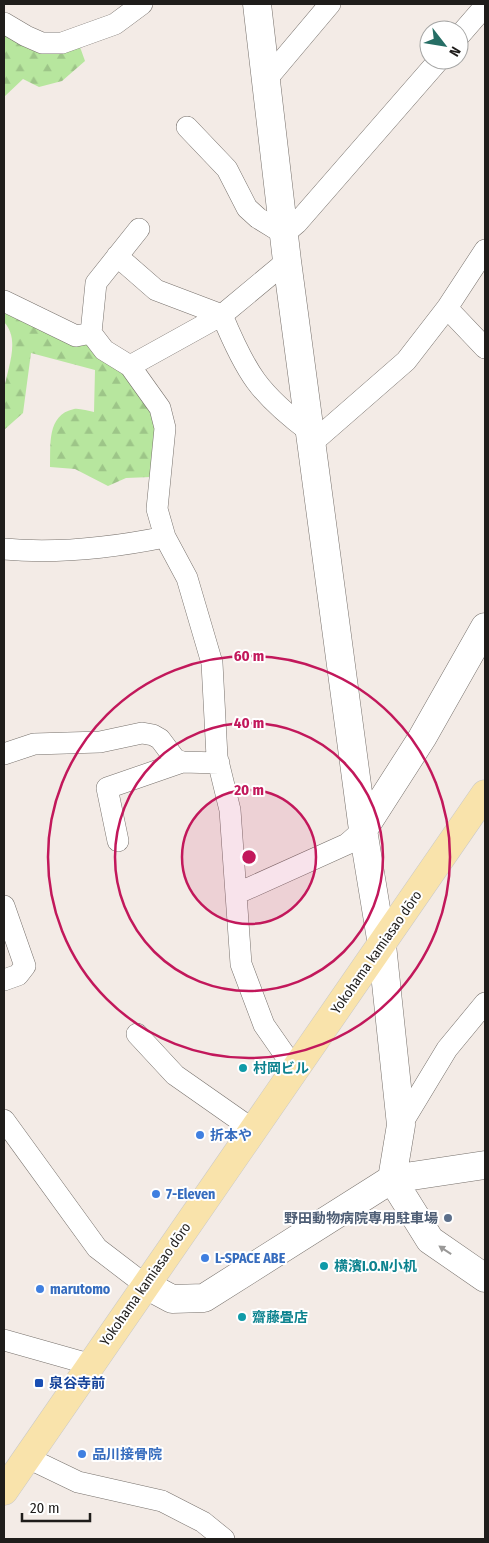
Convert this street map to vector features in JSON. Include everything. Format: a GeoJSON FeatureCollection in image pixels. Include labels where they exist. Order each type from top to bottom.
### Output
{"type":"FeatureCollection","features":[{"type":"Feature","properties":{"kind":"main road","name":"Yokohama kamiasao dōro"},"geometry":{"type":"LineString","coordinates":[[4,1491],[144,1284],[382,945],[485,794]]}},
{"type":"Feature","properties":{"kind":"street"},"geometry":{"type":"LineString","coordinates":[[4,22],[26,36],[42,43],[62,43],[116,24],[142,4]]}},
{"type":"Feature","properties":{"kind":"street"},"geometry":{"type":"LineString","coordinates":[[257,4],[287,261],[363,830],[382,945],[401,1125],[392,1180],[430,1240],[485,1278]]}},
{"type":"Feature","properties":{"kind":"street"},"geometry":{"type":"LineString","coordinates":[[266,80],[330,4]]}},
{"type":"Feature","properties":{"kind":"street"},"geometry":{"type":"LineString","coordinates":[[469,24],[485,6]]}},
{"type":"Feature","properties":{"kind":"street"},"geometry":{"type":"LineString","coordinates":[[284,234],[297,224],[429,70]]}},
{"type":"Feature","properties":{"kind":"street"},"geometry":{"type":"LineString","coordinates":[[187,127],[227,169],[247,208],[258,218],[284,234]]}},
{"type":"Feature","properties":{"kind":"street"},"geometry":{"type":"LineString","coordinates":[[139,229],[96,283],[91,333],[104,350],[130,366],[160,408],[165,428],[158,503],[165,538],[187,578],[212,663],[219,763],[230,810],[240,964],[264,1025],[294,1068]]}},
{"type":"Feature","properties":{"kind":"street"},"geometry":{"type":"LineString","coordinates":[[311,437],[406,362],[447,308],[485,250]]}},
{"type":"Feature","properties":{"kind":"street"},"geometry":{"type":"LineString","coordinates":[[117,256],[146,284],[156,290],[222,315],[238,352],[254,381],[282,412],[311,437]]}},
{"type":"Feature","properties":{"kind":"street"},"geometry":{"type":"LineString","coordinates":[[130,366],[222,315],[287,261]]}},
{"type":"Feature","properties":{"kind":"street"},"geometry":{"type":"LineString","coordinates":[[4,300],[76,336],[91,333]]}},
{"type":"Feature","properties":{"kind":"street"},"geometry":{"type":"LineString","coordinates":[[447,308],[485,348]]}},
{"type":"Feature","properties":{"kind":"street"},"geometry":{"type":"LineString","coordinates":[[4,549],[33,552],[111,548],[165,538]]}},
{"type":"Feature","properties":{"kind":"street"},"geometry":{"type":"LineString","coordinates":[[236,894],[347,844],[363,830],[422,738],[485,627]]}},
{"type":"Feature","properties":{"kind":"street"},"geometry":{"type":"LineString","coordinates":[[4,754],[34,744],[100,742],[142,733],[160,739],[175,759],[182,762]]}},
{"type":"Feature","properties":{"kind":"street"},"geometry":{"type":"LineString","coordinates":[[118,841],[107,788],[182,762],[219,763]]}},
{"type":"Feature","properties":{"kind":"street"},"geometry":{"type":"LineString","coordinates":[[4,906],[24,966],[18,975],[4,980]]}},
{"type":"Feature","properties":{"kind":"street"},"geometry":{"type":"LineString","coordinates":[[401,1125],[447,1049],[485,1003]]}},
{"type":"Feature","properties":{"kind":"street"},"geometry":{"type":"LineString","coordinates":[[137,1034],[175,1075],[252,1129]]}},
{"type":"Feature","properties":{"kind":"street"},"geometry":{"type":"LineString","coordinates":[[4,1120],[97,1248],[144,1284],[172,1299],[204,1298],[392,1180],[485,1165]]}},
{"type":"Feature","properties":{"kind":"street"},"geometry":{"type":"LineString","coordinates":[[4,1340],[89,1364]]}},
{"type":"Feature","properties":{"kind":"street"},"geometry":{"type":"LineString","coordinates":[[26,1457],[78,1482],[162,1501],[203,1522],[224,1539]]}},
{"type":"Feature","properties":{"kind":"green space"},"geometry":{"type":"Polygon","coordinates":[[[4,29],[80,47],[85,61],[62,81],[39,87],[23,79],[4,97],[4,29]]]}},
{"type":"Feature","properties":{"kind":"green space"},"geometry":{"type":"Polygon","coordinates":[[[4,308],[89,342],[127,372],[153,410],[159,430],[151,477],[126,478],[108,486],[75,469],[50,467],[54,424],[65,412],[74,409],[94,412],[95,370],[31,353],[23,413],[4,430],[3,395],[12,355],[12,337],[4,322],[4,308]]]}},
{"type":"Feature","properties":{"kind":"place","name":"村岡ビル"},"geometry":{"type":"Point","coordinates":[243,1068]}},
{"type":"Feature","properties":{"kind":"place","name":"折本や"},"geometry":{"type":"Point","coordinates":[200,1135]}},
{"type":"Feature","properties":{"kind":"place","name":"7-Eleven"},"geometry":{"type":"Point","coordinates":[156,1194]}},
{"type":"Feature","properties":{"kind":"place","name":"野田動物病院専用駐車場"},"geometry":{"type":"Point","coordinates":[448,1218]}},
{"type":"Feature","properties":{"kind":"place","name":"L-SPACE ABE"},"geometry":{"type":"Point","coordinates":[205,1258]}},
{"type":"Feature","properties":{"kind":"place","name":"横濱I.O.N小机"},"geometry":{"type":"Point","coordinates":[324,1266]}},
{"type":"Feature","properties":{"kind":"place","name":"marutomo"},"geometry":{"type":"Point","coordinates":[40,1289]}},
{"type":"Feature","properties":{"kind":"place","name":"齋藤畳店"},"geometry":{"type":"Point","coordinates":[242,1317]}},
{"type":"Feature","properties":{"kind":"place","name":"泉谷寺前"},"geometry":{"type":"Point","coordinates":[39,1383]}},
{"type":"Feature","properties":{"kind":"place","name":"品川接骨院"},"geometry":{"type":"Point","coordinates":[82,1454]}}]}
